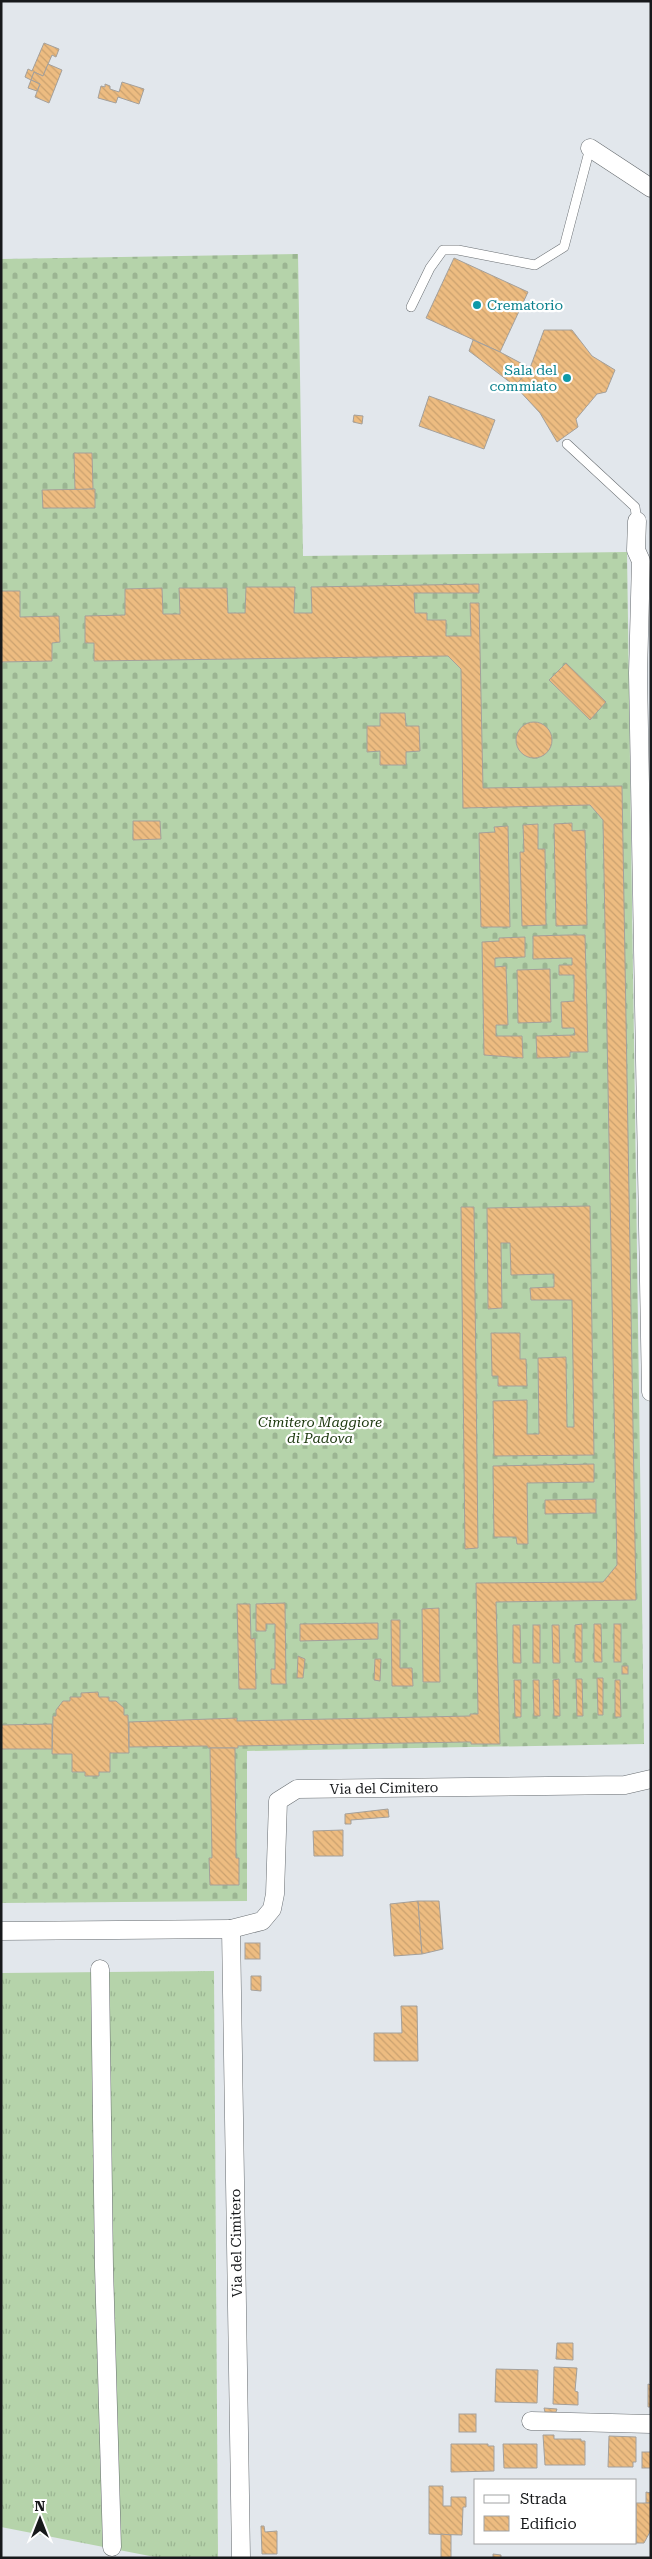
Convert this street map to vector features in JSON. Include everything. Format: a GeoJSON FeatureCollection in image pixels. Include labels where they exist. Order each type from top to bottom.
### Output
{"type":"FeatureCollection","features":[{"type":"Feature","properties":{"kind":"street"},"geometry":{"type":"LineString","coordinates":[[590,148],[651,188]]}},
{"type":"Feature","properties":{"kind":"street"},"geometry":{"type":"LineString","coordinates":[[637,521],[636,550],[641,561],[638,672],[651,1392]]}},
{"type":"Feature","properties":{"kind":"street"},"geometry":{"type":"LineString","coordinates":[[636,550],[651,560]]}},
{"type":"Feature","properties":{"kind":"street"},"geometry":{"type":"LineString","coordinates":[[638,672],[651,654]]}},
{"type":"Feature","properties":{"kind":"street","name":"Via del Cimitero"},"geometry":{"type":"LineString","coordinates":[[1,1931],[231,1929],[262,1921],[272,1909],[275,1894],[278,1801],[297,1789],[624,1785],[651,1779]]}},
{"type":"Feature","properties":{"kind":"street","name":"Via del Cimitero"},"geometry":{"type":"LineString","coordinates":[[231,1929],[232,2120],[241,2558]]}},
{"type":"Feature","properties":{"kind":"street"},"geometry":{"type":"LineString","coordinates":[[100,1970],[104,2277],[112,2547]]}},
{"type":"Feature","properties":{"kind":"street"},"geometry":{"type":"LineString","coordinates":[[531,2421],[651,2424]]}},
{"type":"Feature","properties":{"kind":"lane"},"geometry":{"type":"LineString","coordinates":[[411,307],[430,268],[443,250],[458,250],[535,265],[564,247],[590,148]]}},
{"type":"Feature","properties":{"kind":"lane"},"geometry":{"type":"LineString","coordinates":[[568,444],[635,507],[637,521]]}},
{"type":"Feature","properties":{"kind":"green space","name":"Cimitero Maggiore di Padova"},"geometry":{"type":"Polygon","coordinates":[[[298,254],[303,556],[627,552],[644,1744],[247,1751],[247,1901],[1,1903],[1,259],[298,254]]]}},
{"type":"Feature","properties":{"kind":"green space"},"geometry":{"type":"Polygon","coordinates":[[[214,1971],[218,2558],[160,2558],[1,2527],[1,1973],[214,1971]]]}},
{"type":"Feature","properties":{"kind":"building"},"geometry":{"type":"Polygon","coordinates":[[[44,43],[59,49],[56,57],[52,55],[43,76],[34,72],[31,80],[25,77],[28,69],[32,71],[44,43]]]}},
{"type":"Feature","properties":{"kind":"building"},"geometry":{"type":"Polygon","coordinates":[[[48,64],[62,70],[49,103],[35,97],[40,84],[31,80],[34,72],[43,76],[48,64]]]}},
{"type":"Feature","properties":{"kind":"building"},"geometry":{"type":"Polygon","coordinates":[[[31,80],[40,84],[37,91],[28,88],[31,80]]]}},
{"type":"Feature","properties":{"kind":"building"},"geometry":{"type":"Polygon","coordinates":[[[122,82],[144,89],[139,104],[118,97],[116,103],[98,98],[101,86],[105,87],[105,84],[110,86],[110,89],[119,92],[122,82]]]}},
{"type":"Feature","properties":{"kind":"building","name":"Crematorio"},"geometry":{"type":"Polygon","coordinates":[[[454,258],[528,292],[500,352],[426,318],[454,258]]]}},
{"type":"Feature","properties":{"kind":"building","name":"Sala del commiato"},"geometry":{"type":"Polygon","coordinates":[[[544,330],[572,330],[592,356],[615,370],[606,392],[597,394],[576,419],[578,427],[557,442],[540,413],[515,386],[530,368],[544,330]]]}},
{"type":"Feature","properties":{"kind":"building"},"geometry":{"type":"Polygon","coordinates":[[[473,340],[530,368],[515,386],[469,351],[473,340]]]}},
{"type":"Feature","properties":{"kind":"building"},"geometry":{"type":"Polygon","coordinates":[[[429,396],[495,420],[484,449],[419,426],[429,396]]]}},
{"type":"Feature","properties":{"kind":"building"},"geometry":{"type":"Polygon","coordinates":[[[354,415],[363,416],[362,424],[353,422],[354,415]]]}},
{"type":"Feature","properties":{"kind":"building"},"geometry":{"type":"Polygon","coordinates":[[[74,453],[92,453],[93,489],[75,490],[74,453]]]}},
{"type":"Feature","properties":{"kind":"building"},"geometry":{"type":"Polygon","coordinates":[[[95,489],[95,508],[43,508],[42,490],[95,489]]]}},
{"type":"Feature","properties":{"kind":"building"},"geometry":{"type":"Polygon","coordinates":[[[479,584],[479,593],[414,593],[415,613],[427,613],[427,620],[446,620],[446,636],[471,636],[470,603],[479,603],[483,788],[622,786],[636,1600],[496,1602],[500,1744],[471,1744],[471,1742],[466,1742],[238,1746],[238,1748],[208,1748],[207,1746],[129,1747],[129,1722],[237,1718],[237,1721],[470,1716],[470,1714],[478,1714],[476,1583],[603,1582],[617,1565],[603,820],[590,805],[463,808],[461,669],[448,656],[94,661],[94,643],[85,643],[85,616],[125,615],[125,589],[162,588],[163,614],[180,614],[179,588],[227,588],[228,613],[245,613],[246,587],[295,587],[294,613],[312,613],[311,587],[479,584]]]}},
{"type":"Feature","properties":{"kind":"building"},"geometry":{"type":"Polygon","coordinates":[[[1,591],[20,591],[20,617],[59,616],[60,642],[52,643],[52,661],[1,662],[1,591]]]}},
{"type":"Feature","properties":{"kind":"building"},"geometry":{"type":"Polygon","coordinates":[[[566,663],[606,702],[590,720],[549,680],[566,663]]]}},
{"type":"Feature","properties":{"kind":"building"},"geometry":{"type":"Polygon","coordinates":[[[380,713],[405,713],[406,726],[419,726],[420,751],[406,752],[406,765],[380,765],[380,751],[367,752],[367,726],[380,726],[380,713]]]}},
{"type":"Feature","properties":{"kind":"building"},"geometry":{"type":"Polygon","coordinates":[[[534,722],[547,727],[552,740],[547,753],[534,758],[521,753],[516,740],[521,727],[534,722]]]}},
{"type":"Feature","properties":{"kind":"building"},"geometry":{"type":"Polygon","coordinates":[[[133,821],[160,821],[161,839],[133,840],[133,821]]]}},
{"type":"Feature","properties":{"kind":"building"},"geometry":{"type":"Polygon","coordinates":[[[572,823],[572,831],[585,830],[587,925],[556,926],[554,824],[572,823]]]}},
{"type":"Feature","properties":{"kind":"building"},"geometry":{"type":"Polygon","coordinates":[[[538,824],[538,849],[545,849],[546,925],[522,926],[520,852],[524,852],[523,825],[538,824]]]}},
{"type":"Feature","properties":{"kind":"building"},"geometry":{"type":"Polygon","coordinates":[[[508,826],[510,927],[481,927],[479,833],[495,832],[494,827],[508,826]]]}},
{"type":"Feature","properties":{"kind":"building"},"geometry":{"type":"Polygon","coordinates":[[[585,935],[588,1052],[570,1052],[570,1057],[537,1058],[536,1036],[575,1035],[574,1028],[562,1028],[561,1002],[574,1001],[574,975],[559,975],[559,965],[572,965],[572,958],[533,959],[533,936],[585,935]]]}},
{"type":"Feature","properties":{"kind":"building"},"geometry":{"type":"Polygon","coordinates":[[[525,937],[525,957],[495,958],[495,967],[506,966],[508,1025],[496,1025],[496,1036],[522,1036],[523,1058],[484,1055],[482,942],[499,941],[499,938],[525,937]]]}},
{"type":"Feature","properties":{"kind":"building"},"geometry":{"type":"Polygon","coordinates":[[[550,969],[551,1022],[518,1023],[517,970],[550,969]]]}},
{"type":"Feature","properties":{"kind":"building"},"geometry":{"type":"Polygon","coordinates":[[[590,1206],[594,1455],[494,1456],[493,1401],[527,1400],[527,1434],[539,1434],[538,1358],[566,1357],[567,1427],[574,1427],[572,1300],[531,1300],[530,1288],[554,1287],[554,1274],[511,1275],[510,1243],[501,1243],[502,1308],[488,1309],[487,1208],[590,1206]]]}},
{"type":"Feature","properties":{"kind":"building"},"geometry":{"type":"Polygon","coordinates":[[[461,1207],[474,1207],[478,1548],[465,1549],[461,1207]]]}},
{"type":"Feature","properties":{"kind":"building"},"geometry":{"type":"Polygon","coordinates":[[[491,1333],[520,1333],[520,1359],[526,1359],[527,1386],[498,1386],[498,1376],[492,1376],[491,1333]]]}},
{"type":"Feature","properties":{"kind":"building"},"geometry":{"type":"Polygon","coordinates":[[[594,1464],[594,1482],[527,1483],[528,1544],[517,1544],[516,1537],[494,1537],[493,1466],[594,1464]]]}},
{"type":"Feature","properties":{"kind":"building"},"geometry":{"type":"Polygon","coordinates":[[[596,1499],[596,1513],[545,1514],[545,1500],[596,1499]]]}},
{"type":"Feature","properties":{"kind":"building"},"geometry":{"type":"Polygon","coordinates":[[[285,1603],[286,1684],[271,1684],[271,1669],[275,1669],[275,1624],[266,1624],[266,1631],[256,1631],[256,1604],[285,1603]]]}},
{"type":"Feature","properties":{"kind":"building"},"geometry":{"type":"Polygon","coordinates":[[[237,1604],[250,1604],[251,1639],[255,1638],[256,1689],[239,1689],[237,1604]]]}},
{"type":"Feature","properties":{"kind":"building"},"geometry":{"type":"Polygon","coordinates":[[[439,1608],[440,1682],[423,1682],[422,1609],[439,1608]]]}},
{"type":"Feature","properties":{"kind":"building"},"geometry":{"type":"Polygon","coordinates":[[[391,1620],[400,1620],[400,1668],[412,1668],[413,1686],[392,1686],[391,1620]]]}},
{"type":"Feature","properties":{"kind":"building"},"geometry":{"type":"Polygon","coordinates":[[[378,1623],[378,1639],[300,1641],[300,1624],[378,1623]]]}},
{"type":"Feature","properties":{"kind":"building"},"geometry":{"type":"Polygon","coordinates":[[[582,1624],[582,1662],[575,1662],[575,1625],[582,1624]]]}},
{"type":"Feature","properties":{"kind":"building"},"geometry":{"type":"Polygon","coordinates":[[[594,1624],[601,1624],[602,1662],[594,1662],[594,1624]]]}},
{"type":"Feature","properties":{"kind":"building"},"geometry":{"type":"Polygon","coordinates":[[[614,1624],[621,1624],[621,1662],[614,1662],[614,1624]]]}},
{"type":"Feature","properties":{"kind":"building"},"geometry":{"type":"Polygon","coordinates":[[[513,1625],[520,1625],[521,1663],[513,1663],[513,1625]]]}},
{"type":"Feature","properties":{"kind":"building"},"geometry":{"type":"Polygon","coordinates":[[[533,1625],[540,1625],[540,1663],[533,1663],[533,1625]]]}},
{"type":"Feature","properties":{"kind":"building"},"geometry":{"type":"Polygon","coordinates":[[[552,1625],[559,1625],[560,1663],[553,1663],[552,1625]]]}},
{"type":"Feature","properties":{"kind":"building"},"geometry":{"type":"Polygon","coordinates":[[[298,1656],[305,1659],[303,1678],[297,1678],[298,1656]]]}},
{"type":"Feature","properties":{"kind":"building"},"geometry":{"type":"Polygon","coordinates":[[[375,1659],[381,1659],[380,1681],[374,1680],[375,1659]]]}},
{"type":"Feature","properties":{"kind":"building"},"geometry":{"type":"Polygon","coordinates":[[[622,1666],[628,1666],[628,1674],[622,1674],[622,1666]]]}},
{"type":"Feature","properties":{"kind":"building"},"geometry":{"type":"Polygon","coordinates":[[[597,1678],[603,1678],[603,1715],[598,1715],[597,1678]]]}},
{"type":"Feature","properties":{"kind":"building"},"geometry":{"type":"Polygon","coordinates":[[[559,1679],[560,1716],[554,1716],[553,1680],[559,1679]]]}},
{"type":"Feature","properties":{"kind":"building"},"geometry":{"type":"Polygon","coordinates":[[[576,1679],[582,1679],[583,1716],[577,1716],[576,1679]]]}},
{"type":"Feature","properties":{"kind":"building"},"geometry":{"type":"Polygon","coordinates":[[[514,1680],[521,1680],[521,1717],[515,1717],[514,1680]]]}},
{"type":"Feature","properties":{"kind":"building"},"geometry":{"type":"Polygon","coordinates":[[[533,1680],[539,1680],[540,1716],[534,1716],[533,1680]]]}},
{"type":"Feature","properties":{"kind":"building"},"geometry":{"type":"Polygon","coordinates":[[[615,1680],[620,1680],[621,1717],[615,1717],[615,1680]]]}},
{"type":"Feature","properties":{"kind":"building"},"geometry":{"type":"Polygon","coordinates":[[[98,1692],[99,1697],[109,1697],[109,1701],[116,1701],[124,1708],[124,1715],[128,1715],[129,1753],[110,1753],[110,1772],[99,1772],[99,1776],[85,1776],[85,1772],[72,1772],[72,1754],[52,1754],[53,1716],[56,1716],[56,1710],[63,1701],[70,1701],[70,1697],[81,1697],[81,1693],[98,1692]]]}},
{"type":"Feature","properties":{"kind":"building"},"geometry":{"type":"Polygon","coordinates":[[[52,1724],[52,1749],[1,1749],[1,1725],[52,1724]]]}},
{"type":"Feature","properties":{"kind":"building"},"geometry":{"type":"Polygon","coordinates":[[[210,1748],[235,1748],[236,1858],[239,1858],[239,1885],[210,1885],[209,1858],[212,1858],[210,1748]]]}},
{"type":"Feature","properties":{"kind":"building"},"geometry":{"type":"Polygon","coordinates":[[[388,1809],[389,1817],[351,1820],[351,1824],[345,1824],[345,1814],[388,1809]]]}},
{"type":"Feature","properties":{"kind":"building"},"geometry":{"type":"Polygon","coordinates":[[[343,1830],[343,1856],[314,1856],[313,1831],[343,1830]]]}},
{"type":"Feature","properties":{"kind":"building"},"geometry":{"type":"Polygon","coordinates":[[[418,1901],[422,1954],[394,1956],[390,1904],[418,1901]]]}},
{"type":"Feature","properties":{"kind":"building"},"geometry":{"type":"Polygon","coordinates":[[[418,1901],[439,1901],[443,1949],[422,1954],[418,1901]]]}},
{"type":"Feature","properties":{"kind":"building"},"geometry":{"type":"Polygon","coordinates":[[[245,1943],[260,1943],[260,1959],[245,1959],[245,1943]]]}},
{"type":"Feature","properties":{"kind":"building"},"geometry":{"type":"Polygon","coordinates":[[[251,1976],[261,1976],[261,1991],[251,1990],[251,1976]]]}},
{"type":"Feature","properties":{"kind":"building"},"geometry":{"type":"Polygon","coordinates":[[[401,2006],[417,2006],[418,2061],[374,2061],[374,2033],[402,2033],[401,2006]]]}},
{"type":"Feature","properties":{"kind":"building"},"geometry":{"type":"Polygon","coordinates":[[[557,2343],[573,2343],[573,2360],[556,2359],[557,2343]]]}},
{"type":"Feature","properties":{"kind":"building"},"geometry":{"type":"Polygon","coordinates":[[[554,2367],[577,2368],[575,2391],[578,2392],[578,2405],[553,2404],[554,2367]]]}},
{"type":"Feature","properties":{"kind":"building"},"geometry":{"type":"Polygon","coordinates":[[[496,2369],[538,2370],[537,2403],[495,2402],[496,2369]]]}},
{"type":"Feature","properties":{"kind":"building"},"geometry":{"type":"Polygon","coordinates":[[[648,2384],[651,2385],[651,2407],[648,2407],[648,2384]]]}},
{"type":"Feature","properties":{"kind":"building"},"geometry":{"type":"Polygon","coordinates":[[[544,2408],[557,2409],[556,2412],[545,2412],[544,2408]]]}},
{"type":"Feature","properties":{"kind":"building"},"geometry":{"type":"Polygon","coordinates":[[[459,2414],[476,2414],[476,2432],[459,2432],[459,2414]]]}},
{"type":"Feature","properties":{"kind":"building"},"geometry":{"type":"Polygon","coordinates":[[[543,2435],[554,2435],[554,2439],[581,2439],[581,2441],[585,2441],[585,2465],[545,2465],[543,2435]]]}},
{"type":"Feature","properties":{"kind":"building"},"geometry":{"type":"Polygon","coordinates":[[[609,2436],[636,2437],[636,2462],[633,2462],[633,2467],[608,2467],[609,2436]]]}},
{"type":"Feature","properties":{"kind":"building"},"geometry":{"type":"Polygon","coordinates":[[[451,2444],[488,2444],[488,2446],[494,2446],[494,2471],[451,2472],[451,2444]]]}},
{"type":"Feature","properties":{"kind":"building"},"geometry":{"type":"Polygon","coordinates":[[[503,2444],[537,2444],[537,2468],[504,2468],[503,2444]]]}},
{"type":"Feature","properties":{"kind":"building"},"geometry":{"type":"Polygon","coordinates":[[[642,2452],[651,2452],[651,2468],[642,2468],[642,2452]]]}},
{"type":"Feature","properties":{"kind":"building"},"geometry":{"type":"Polygon","coordinates":[[[429,2486],[443,2486],[443,2506],[451,2506],[451,2497],[466,2497],[466,2507],[463,2507],[462,2535],[429,2534],[429,2486]]]}},
{"type":"Feature","properties":{"kind":"building"},"geometry":{"type":"Polygon","coordinates":[[[646,2492],[651,2493],[651,2503],[646,2503],[646,2492]]]}},
{"type":"Feature","properties":{"kind":"building"},"geometry":{"type":"Polygon","coordinates":[[[637,2503],[651,2503],[651,2530],[644,2543],[637,2543],[637,2503]]]}},
{"type":"Feature","properties":{"kind":"building"},"geometry":{"type":"Polygon","coordinates":[[[261,2526],[264,2526],[265,2532],[277,2531],[277,2554],[262,2554],[261,2526]]]}},
{"type":"Feature","properties":{"kind":"building"},"geometry":{"type":"Polygon","coordinates":[[[441,2534],[451,2535],[451,2558],[441,2558],[441,2534]]]}},
{"type":"Feature","properties":{"kind":"building"},"geometry":{"type":"Polygon","coordinates":[[[493,2554],[501,2555],[501,2558],[493,2558],[493,2554]]]}},
{"type":"Feature","properties":{"kind":"place","name":"Crematorio"},"geometry":{"type":"Point","coordinates":[477,305]}},
{"type":"Feature","properties":{"kind":"place","name":"Sala del commiato"},"geometry":{"type":"Point","coordinates":[567,378]}}]}
